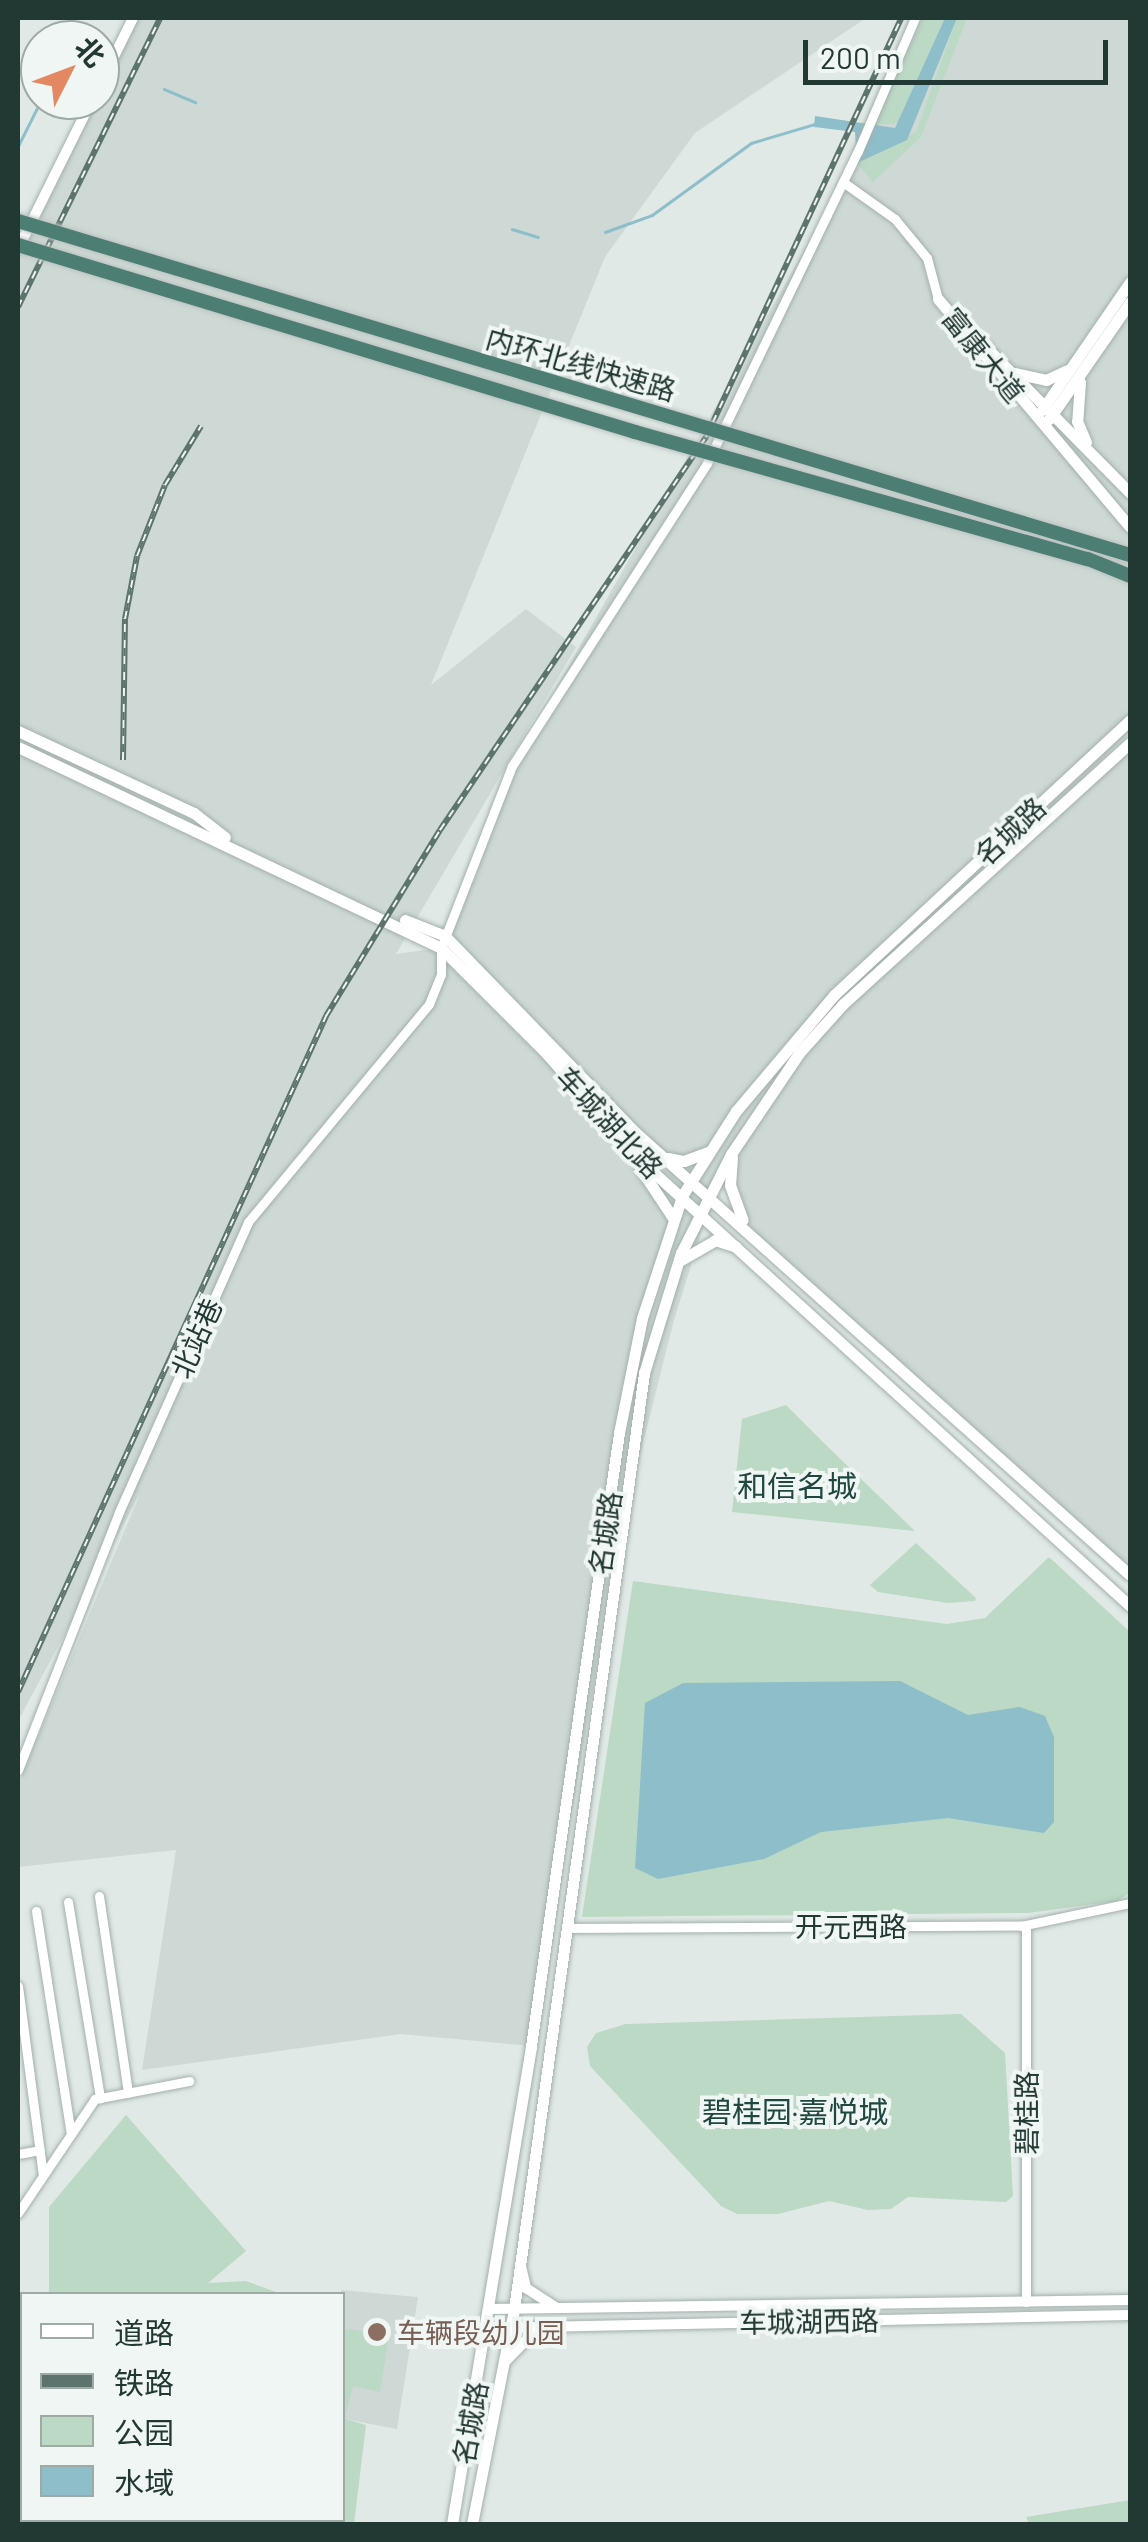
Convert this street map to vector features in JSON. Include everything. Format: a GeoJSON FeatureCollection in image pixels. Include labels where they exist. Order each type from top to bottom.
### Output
{"type":"FeatureCollection","features":[{"type":"Feature","properties":{"kind":"highway","name":"内环北线快速路"},"geometry":{"type":"LineString","coordinates":[[18,221],[1130,555]]}},
{"type":"Feature","properties":{"kind":"highway","name":"内环北线快速路"},"geometry":{"type":"LineString","coordinates":[[18,247],[635,432],[1088,558],[1130,576]]}},
{"type":"Feature","properties":{"kind":"main road"},"geometry":{"type":"LineString","coordinates":[[1038,421],[1079,367],[1130,282]]}},
{"type":"Feature","properties":{"kind":"main road","name":"富康大道"},"geometry":{"type":"LineString","coordinates":[[938,299],[1130,492]]}},
{"type":"Feature","properties":{"kind":"main road","name":"富康大道"},"geometry":{"type":"LineString","coordinates":[[938,299],[1130,526]]}},
{"type":"Feature","properties":{"kind":"main road"},"geometry":{"type":"LineString","coordinates":[[1012,372],[1046,380],[1079,367],[1130,302]]}},
{"type":"Feature","properties":{"kind":"main road"},"geometry":{"type":"LineString","coordinates":[[1079,367],[1076,398],[1089,450]]}},
{"type":"Feature","properties":{"kind":"main road","name":"名城路"},"geometry":{"type":"LineString","coordinates":[[452,2524],[490,2309],[620,1433],[642,1318],[682,1196],[714,1146],[834,995],[1130,720]]}},
{"type":"Feature","properties":{"kind":"main road","name":"车城湖北路"},"geometry":{"type":"LineString","coordinates":[[18,731],[194,813],[219,834],[443,942],[666,1158],[1130,1575]]}},
{"type":"Feature","properties":{"kind":"main road","name":"名城路"},"geometry":{"type":"LineString","coordinates":[[472,2524],[514,2310],[642,1389],[678,1263],[698,1210],[799,1053],[843,1004],[1130,744]]}},
{"type":"Feature","properties":{"kind":"main road","name":"车城湖北路"},"geometry":{"type":"LineString","coordinates":[[18,747],[443,942],[640,1160],[1130,1606]]}},
{"type":"Feature","properties":{"kind":"main road"},"geometry":{"type":"LineString","coordinates":[[547,1054],[548,1064],[661,1191],[673,1224]]}},
{"type":"Feature","properties":{"kind":"main road"},"geometry":{"type":"LineString","coordinates":[[666,1158],[701,1158],[714,1146]]}},
{"type":"Feature","properties":{"kind":"main road"},"geometry":{"type":"LineString","coordinates":[[733,1151],[730,1185],[751,1232]]}},
{"type":"Feature","properties":{"kind":"main road"},"geometry":{"type":"LineString","coordinates":[[678,1263],[716,1240],[740,1248]]}},
{"type":"Feature","properties":{"kind":"street"},"geometry":{"type":"LineString","coordinates":[[120,43],[132,18]]}},
{"type":"Feature","properties":{"kind":"street","name":"北站巷"},"geometry":{"type":"LineString","coordinates":[[18,1770],[119,1512],[248,1222],[413,1028],[440,974],[443,942],[512,766],[708,463],[843,182],[915,18]]}},
{"type":"Feature","properties":{"kind":"street"},"geometry":{"type":"LineString","coordinates":[[18,247],[82,120]]}},
{"type":"Feature","properties":{"kind":"street"},"geometry":{"type":"LineString","coordinates":[[843,182],[895,220],[927,258],[938,299]]}},
{"type":"Feature","properties":{"kind":"street"},"geometry":{"type":"LineString","coordinates":[[99,1896],[128,2092]]}},
{"type":"Feature","properties":{"kind":"street"},"geometry":{"type":"LineString","coordinates":[[68,1902],[100,2098]]}},
{"type":"Feature","properties":{"kind":"street","name":"开元西路"},"geometry":{"type":"LineString","coordinates":[[568,1928],[1026,1925],[1130,1903]]}},
{"type":"Feature","properties":{"kind":"street"},"geometry":{"type":"LineString","coordinates":[[36,1911],[72,2134]]}},
{"type":"Feature","properties":{"kind":"street","name":"碧桂路"},"geometry":{"type":"LineString","coordinates":[[1026,1925],[1026,2302]]}},
{"type":"Feature","properties":{"kind":"street"},"geometry":{"type":"LineString","coordinates":[[18,1986],[44,2174]]}},
{"type":"Feature","properties":{"kind":"street"},"geometry":{"type":"LineString","coordinates":[[18,2213],[100,2098],[188,2081]]}},
{"type":"Feature","properties":{"kind":"street"},"geometry":{"type":"LineString","coordinates":[[18,2154],[40,2150]]}},
{"type":"Feature","properties":{"kind":"street"},"geometry":{"type":"LineString","coordinates":[[520,2264],[538,2300],[561,2309]]}},
{"type":"Feature","properties":{"kind":"street","name":"车城湖西路"},"geometry":{"type":"LineString","coordinates":[[490,2309],[1130,2300]]}},
{"type":"Feature","properties":{"kind":"street","name":"车城湖西路"},"geometry":{"type":"LineString","coordinates":[[486,2328],[1130,2315]]}},
{"type":"Feature","properties":{"kind":"street"},"geometry":{"type":"LineString","coordinates":[[503,2364],[516,2344],[540,2327]]}},
{"type":"Feature","properties":{"kind":"shaded area"},"geometry":{"type":"Polygon","coordinates":[[[131,18],[866,18],[695,133],[605,257],[431,685],[526,609],[576,647],[396,954],[440,948],[512,766],[843,182],[916,18],[1130,18],[1130,731],[978,885],[1130,749],[1130,1575],[751,1232],[736,1210],[736,1165],[709,1208],[674,1320],[620,1535],[531,2046],[401,2034],[142,2070],[176,1850],[18,1867],[18,1784],[140,1494],[18,1721],[18,253],[81,120],[120,120],[120,41],[131,18]]]}},
{"type":"Feature","properties":{"kind":"shaded area","name":"车辆段幼儿园"},"geometry":{"type":"Polygon","coordinates":[[[341,2290],[418,2297],[397,2429],[345,2419],[356,2370],[345,2367],[345,2292],[341,2290]]]}},
{"type":"Feature","properties":{"kind":"green space"},"geometry":{"type":"Polygon","coordinates":[[[924,18],[945,18],[900,123],[872,125],[924,18]]]}},
{"type":"Feature","properties":{"kind":"green space"},"geometry":{"type":"Polygon","coordinates":[[[957,18],[967,18],[921,137],[873,182],[857,163],[916,132],[957,18]]]}},
{"type":"Feature","properties":{"kind":"green space"},"geometry":{"type":"Polygon","coordinates":[[[786,1405],[915,1531],[732,1512],[742,1419],[786,1405]]]}},
{"type":"Feature","properties":{"kind":"green space"},"geometry":{"type":"Polygon","coordinates":[[[916,1543],[975,1601],[948,1603],[878,1592],[870,1585],[916,1543]]]}},
{"type":"Feature","properties":{"kind":"green space"},"geometry":{"type":"Polygon","coordinates":[[[1049,1557],[1130,1632],[1130,1893],[1117,1901],[1028,1913],[582,1917],[633,1581],[947,1624],[985,1618],[1049,1557]]]}},
{"type":"Feature","properties":{"kind":"green space"},"geometry":{"type":"Polygon","coordinates":[[[961,2014],[1005,2053],[1013,2196],[1006,2202],[908,2197],[891,2209],[868,2210],[829,2201],[778,2214],[737,2214],[721,2206],[590,2066],[587,2047],[596,2033],[626,2024],[961,2014]]]}},
{"type":"Feature","properties":{"kind":"green space"},"geometry":{"type":"Polygon","coordinates":[[[126,2115],[246,2251],[208,2283],[246,2281],[276,2292],[49,2292],[49,2207],[126,2115]]]}},
{"type":"Feature","properties":{"kind":"green space"},"geometry":{"type":"Polygon","coordinates":[[[345,2330],[389,2336],[380,2392],[353,2386],[345,2419],[345,2330]]]}},
{"type":"Feature","properties":{"kind":"green space"},"geometry":{"type":"Polygon","coordinates":[[[345,2419],[366,2425],[354,2524],[26,2524],[345,2522],[345,2419]]]}},
{"type":"Feature","properties":{"kind":"green space"},"geometry":{"type":"Polygon","coordinates":[[[1130,2500],[1130,2524],[1029,2524],[1026,2517],[1130,2500]]]}},
{"type":"Feature","properties":{"kind":"water"},"geometry":{"type":"Polygon","coordinates":[[[945,18],[957,18],[907,140],[857,163],[855,132],[814,127],[815,116],[895,128],[945,18]]]}},
{"type":"Feature","properties":{"kind":"water"},"geometry":{"type":"Polygon","coordinates":[[[900,1681],[968,1715],[1020,1707],[1045,1716],[1054,1737],[1054,1822],[1044,1833],[948,1818],[821,1832],[764,1859],[658,1879],[635,1868],[645,1703],[683,1683],[900,1681]]]}},
{"type":"Feature","properties":{"kind":"waterway"},"geometry":{"type":"LineString","coordinates":[[164,89],[195,102]]}},
{"type":"Feature","properties":{"kind":"waterway"},"geometry":{"type":"LineString","coordinates":[[18,146],[31,120]]}},
{"type":"Feature","properties":{"kind":"waterway"},"geometry":{"type":"LineString","coordinates":[[605,232],[652,215],[751,143],[818,123]]}},
{"type":"Feature","properties":{"kind":"waterway"},"geometry":{"type":"LineString","coordinates":[[512,229],[538,237]]}},
{"type":"Feature","properties":{"kind":"railway"},"geometry":{"type":"LineString","coordinates":[[18,307],[160,18]]}},
{"type":"Feature","properties":{"kind":"railway"},"geometry":{"type":"LineString","coordinates":[[18,1692],[326,1016],[440,830],[706,437],[901,18]]}},
{"type":"Feature","properties":{"kind":"railway"},"geometry":{"type":"LineString","coordinates":[[123,760],[125,619],[137,556],[165,485],[201,426]]}},
{"type":"Feature","properties":{"kind":"place","name":"车辆段幼儿园"},"geometry":{"type":"Point","coordinates":[377,2332]}},
{"type":"Feature","properties":{"kind":"district","name":"和信名城"},"geometry":{"type":"Point","coordinates":[797,1485]}},
{"type":"Feature","properties":{"kind":"district","name":"碧桂园·嘉悦城"},"geometry":{"type":"Point","coordinates":[795,2111]}}]}
